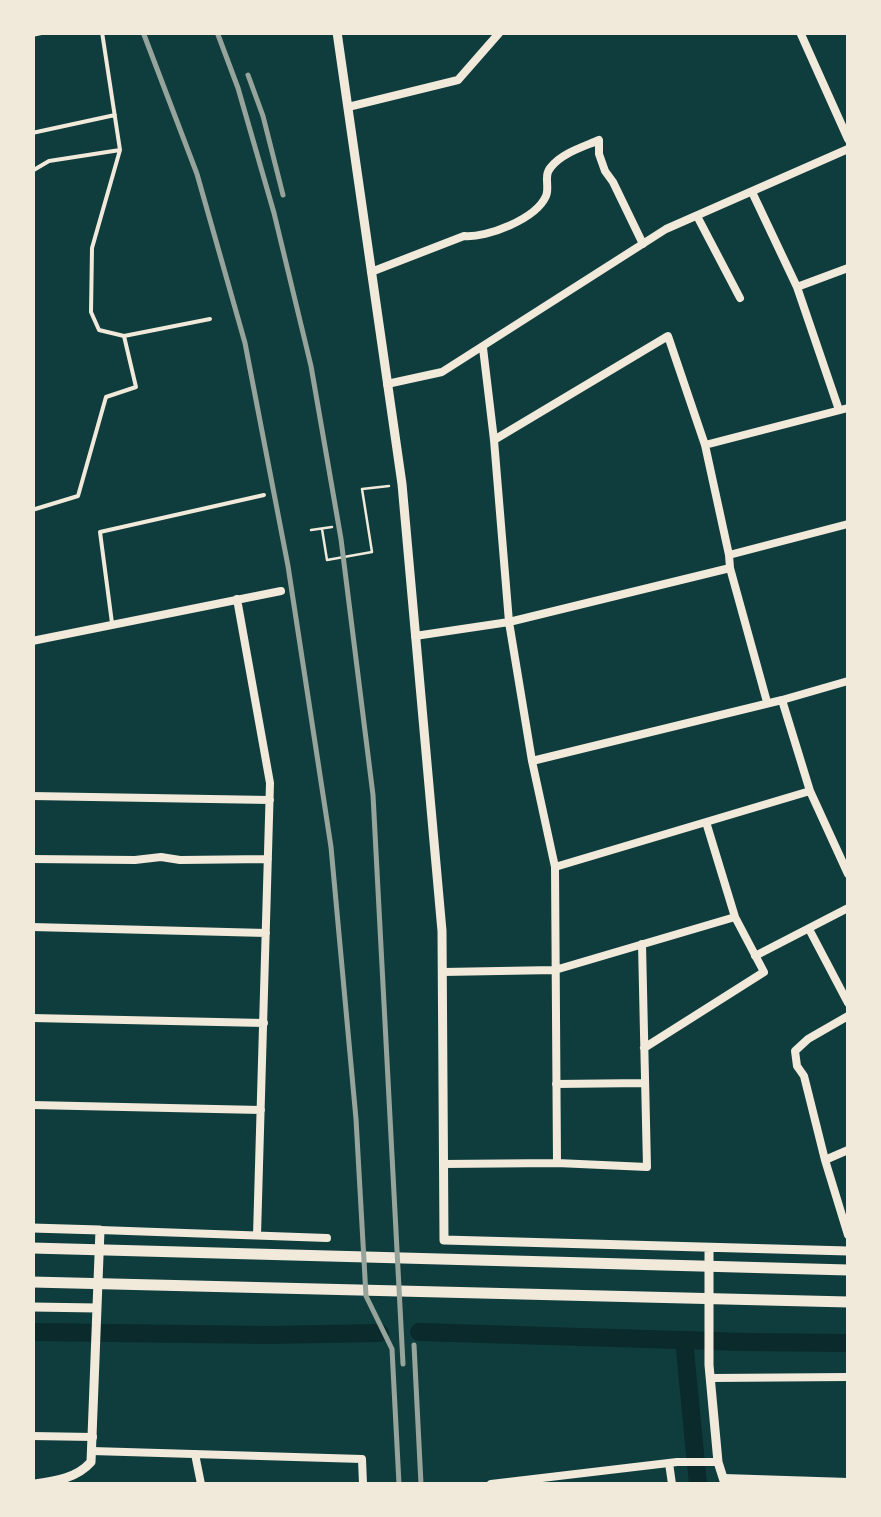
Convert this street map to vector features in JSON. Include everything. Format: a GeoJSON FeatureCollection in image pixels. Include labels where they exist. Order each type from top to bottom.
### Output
{"type":"FeatureCollection","features":[{"type":"Feature","properties":{"kind":"highway"},"geometry":{"type":"LineString","coordinates":[[32,1248],[848,1270]]}},
{"type":"Feature","properties":{"kind":"highway"},"geometry":{"type":"LineString","coordinates":[[32,1282],[848,1302]]}},
{"type":"Feature","properties":{"kind":"street"},"geometry":{"type":"LineString","coordinates":[[337,32],[402,484],[416,636],[442,932],[444,1240],[848,1251]]}},
{"type":"Feature","properties":{"kind":"street"},"geometry":{"type":"LineString","coordinates":[[348,106],[458,80],[500,32]]}},
{"type":"Feature","properties":{"kind":"street"},"geometry":{"type":"LineString","coordinates":[[800,32],[848,139]]}},
{"type":"Feature","properties":{"kind":"street"},"geometry":{"type":"LineString","coordinates":[[371,272],[464,236],[478,237],[503,229],[525,217],[542,203],[548,192],[546,176],[552,165],[571,151],[599,140],[605,171],[643,244]]}},
{"type":"Feature","properties":{"kind":"street"},"geometry":{"type":"LineString","coordinates":[[387,384],[442,372],[666,229],[848,150]]}},
{"type":"Feature","properties":{"kind":"street"},"geometry":{"type":"LineString","coordinates":[[705,444],[844,409],[797,287],[752,192]]}},
{"type":"Feature","properties":{"kind":"street"},"geometry":{"type":"LineString","coordinates":[[697,216],[740,298]]}},
{"type":"Feature","properties":{"kind":"street"},"geometry":{"type":"LineString","coordinates":[[797,287],[848,268]]}},
{"type":"Feature","properties":{"kind":"street"},"geometry":{"type":"LineString","coordinates":[[494,440],[668,336],[705,444],[730,568],[767,702]]}},
{"type":"Feature","properties":{"kind":"street"},"geometry":{"type":"LineString","coordinates":[[483,348],[509,622],[555,867],[557,1163]]}},
{"type":"Feature","properties":{"kind":"street"},"geometry":{"type":"LineString","coordinates":[[729,555],[848,524]]}},
{"type":"Feature","properties":{"kind":"street"},"geometry":{"type":"LineString","coordinates":[[416,636],[509,622],[730,568]]}},
{"type":"Feature","properties":{"kind":"street"},"geometry":{"type":"LineString","coordinates":[[32,640],[281,590]]}},
{"type":"Feature","properties":{"kind":"street"},"geometry":{"type":"LineString","coordinates":[[237,599],[270,783],[257,1236]]}},
{"type":"Feature","properties":{"kind":"street"},"geometry":{"type":"LineString","coordinates":[[532,760],[848,681]]}},
{"type":"Feature","properties":{"kind":"street"},"geometry":{"type":"LineString","coordinates":[[782,700],[810,791],[848,874]]}},
{"type":"Feature","properties":{"kind":"street"},"geometry":{"type":"LineString","coordinates":[[555,867],[810,791]]}},
{"type":"Feature","properties":{"kind":"street"},"geometry":{"type":"LineString","coordinates":[[32,796],[270,800]]}},
{"type":"Feature","properties":{"kind":"street"},"geometry":{"type":"LineString","coordinates":[[644,1048],[764,972],[735,917],[706,822]]}},
{"type":"Feature","properties":{"kind":"street"},"geometry":{"type":"LineString","coordinates":[[32,860],[268,860]]}},
{"type":"Feature","properties":{"kind":"street"},"geometry":{"type":"LineString","coordinates":[[756,956],[848,908]]}},
{"type":"Feature","properties":{"kind":"street"},"geometry":{"type":"LineString","coordinates":[[442,972],[555,970],[735,917]]}},
{"type":"Feature","properties":{"kind":"street"},"geometry":{"type":"LineString","coordinates":[[32,927],[266,933]]}},
{"type":"Feature","properties":{"kind":"street"},"geometry":{"type":"LineString","coordinates":[[809,929],[848,1003]]}},
{"type":"Feature","properties":{"kind":"street"},"geometry":{"type":"LineString","coordinates":[[444,1164],[647,1167],[642,944]]}},
{"type":"Feature","properties":{"kind":"street"},"geometry":{"type":"LineString","coordinates":[[848,1016],[795,1050],[848,1235]]}},
{"type":"Feature","properties":{"kind":"street"},"geometry":{"type":"LineString","coordinates":[[32,1018],[264,1023]]}},
{"type":"Feature","properties":{"kind":"street"},"geometry":{"type":"LineString","coordinates":[[556,1084],[645,1083]]}},
{"type":"Feature","properties":{"kind":"street"},"geometry":{"type":"LineString","coordinates":[[32,1105],[261,1110]]}},
{"type":"Feature","properties":{"kind":"street"},"geometry":{"type":"LineString","coordinates":[[825,1160],[848,1150]]}},
{"type":"Feature","properties":{"kind":"street"},"geometry":{"type":"LineString","coordinates":[[32,1228],[327,1238]]}},
{"type":"Feature","properties":{"kind":"street"},"geometry":{"type":"LineString","coordinates":[[36,1484],[83,1471],[91,1462],[100,1230]]}},
{"type":"Feature","properties":{"kind":"street"},"geometry":{"type":"LineString","coordinates":[[710,1249],[707,1326],[714,1462],[725,1481],[848,1482]]}},
{"type":"Feature","properties":{"kind":"street"},"geometry":{"type":"LineString","coordinates":[[32,1307],[97,1312]]}},
{"type":"Feature","properties":{"kind":"street"},"geometry":{"type":"LineString","coordinates":[[711,1378],[848,1377]]}},
{"type":"Feature","properties":{"kind":"street"},"geometry":{"type":"LineString","coordinates":[[32,1436],[93,1437]]}},
{"type":"Feature","properties":{"kind":"street"},"geometry":{"type":"LineString","coordinates":[[92,1451],[362,1459],[363,1484]]}},
{"type":"Feature","properties":{"kind":"street"},"geometry":{"type":"LineString","coordinates":[[196,1454],[201,1484]]}},
{"type":"Feature","properties":{"kind":"street"},"geometry":{"type":"LineString","coordinates":[[491,1484],[673,1463],[714,1462]]}},
{"type":"Feature","properties":{"kind":"street"},"geometry":{"type":"LineString","coordinates":[[672,1484],[673,1463]]}},
{"type":"Feature","properties":{"kind":"lane"},"geometry":{"type":"LineString","coordinates":[[32,35],[46,32]]}},
{"type":"Feature","properties":{"kind":"lane"},"geometry":{"type":"LineString","coordinates":[[102,32],[120,150],[92,248],[90,312],[99,330],[124,336],[210,319]]}},
{"type":"Feature","properties":{"kind":"lane"},"geometry":{"type":"LineString","coordinates":[[32,133],[115,115]]}},
{"type":"Feature","properties":{"kind":"lane"},"geometry":{"type":"LineString","coordinates":[[32,170],[49,162],[120,150]]}},
{"type":"Feature","properties":{"kind":"lane"},"geometry":{"type":"LineString","coordinates":[[32,510],[78,496],[106,397],[136,387],[124,336]]}},
{"type":"Feature","properties":{"kind":"lane"},"geometry":{"type":"LineString","coordinates":[[112,624],[100,532],[264,495]]}},
{"type":"Feature","properties":{"kind":"path"},"geometry":{"type":"LineString","coordinates":[[322,528],[327,560],[372,552],[362,489],[402,484]]}},
{"type":"Feature","properties":{"kind":"path"},"geometry":{"type":"LineString","coordinates":[[311,530],[332,527]]}},
{"type":"Feature","properties":{"kind":"waterway"},"geometry":{"type":"LineString","coordinates":[[32,1332],[380,1333]]}},
{"type":"Feature","properties":{"kind":"waterway"},"geometry":{"type":"LineString","coordinates":[[419,1332],[848,1343]]}},
{"type":"Feature","properties":{"kind":"waterway"},"geometry":{"type":"LineString","coordinates":[[684,1340],[698,1484]]}},
{"type":"Feature","properties":{"kind":"railway"},"geometry":{"type":"LineString","coordinates":[[143,32],[197,174],[245,343],[288,566],[331,847],[356,1119],[366,1296],[392,1349],[399,1484]]}},
{"type":"Feature","properties":{"kind":"railway"},"geometry":{"type":"LineString","coordinates":[[217,32],[238,88],[274,213],[311,366],[341,539],[373,795],[403,1364]]}},
{"type":"Feature","properties":{"kind":"railway"},"geometry":{"type":"LineString","coordinates":[[248,75],[283,195]]}},
{"type":"Feature","properties":{"kind":"railway"},"geometry":{"type":"LineString","coordinates":[[414,1345],[421,1484]]}}]}
